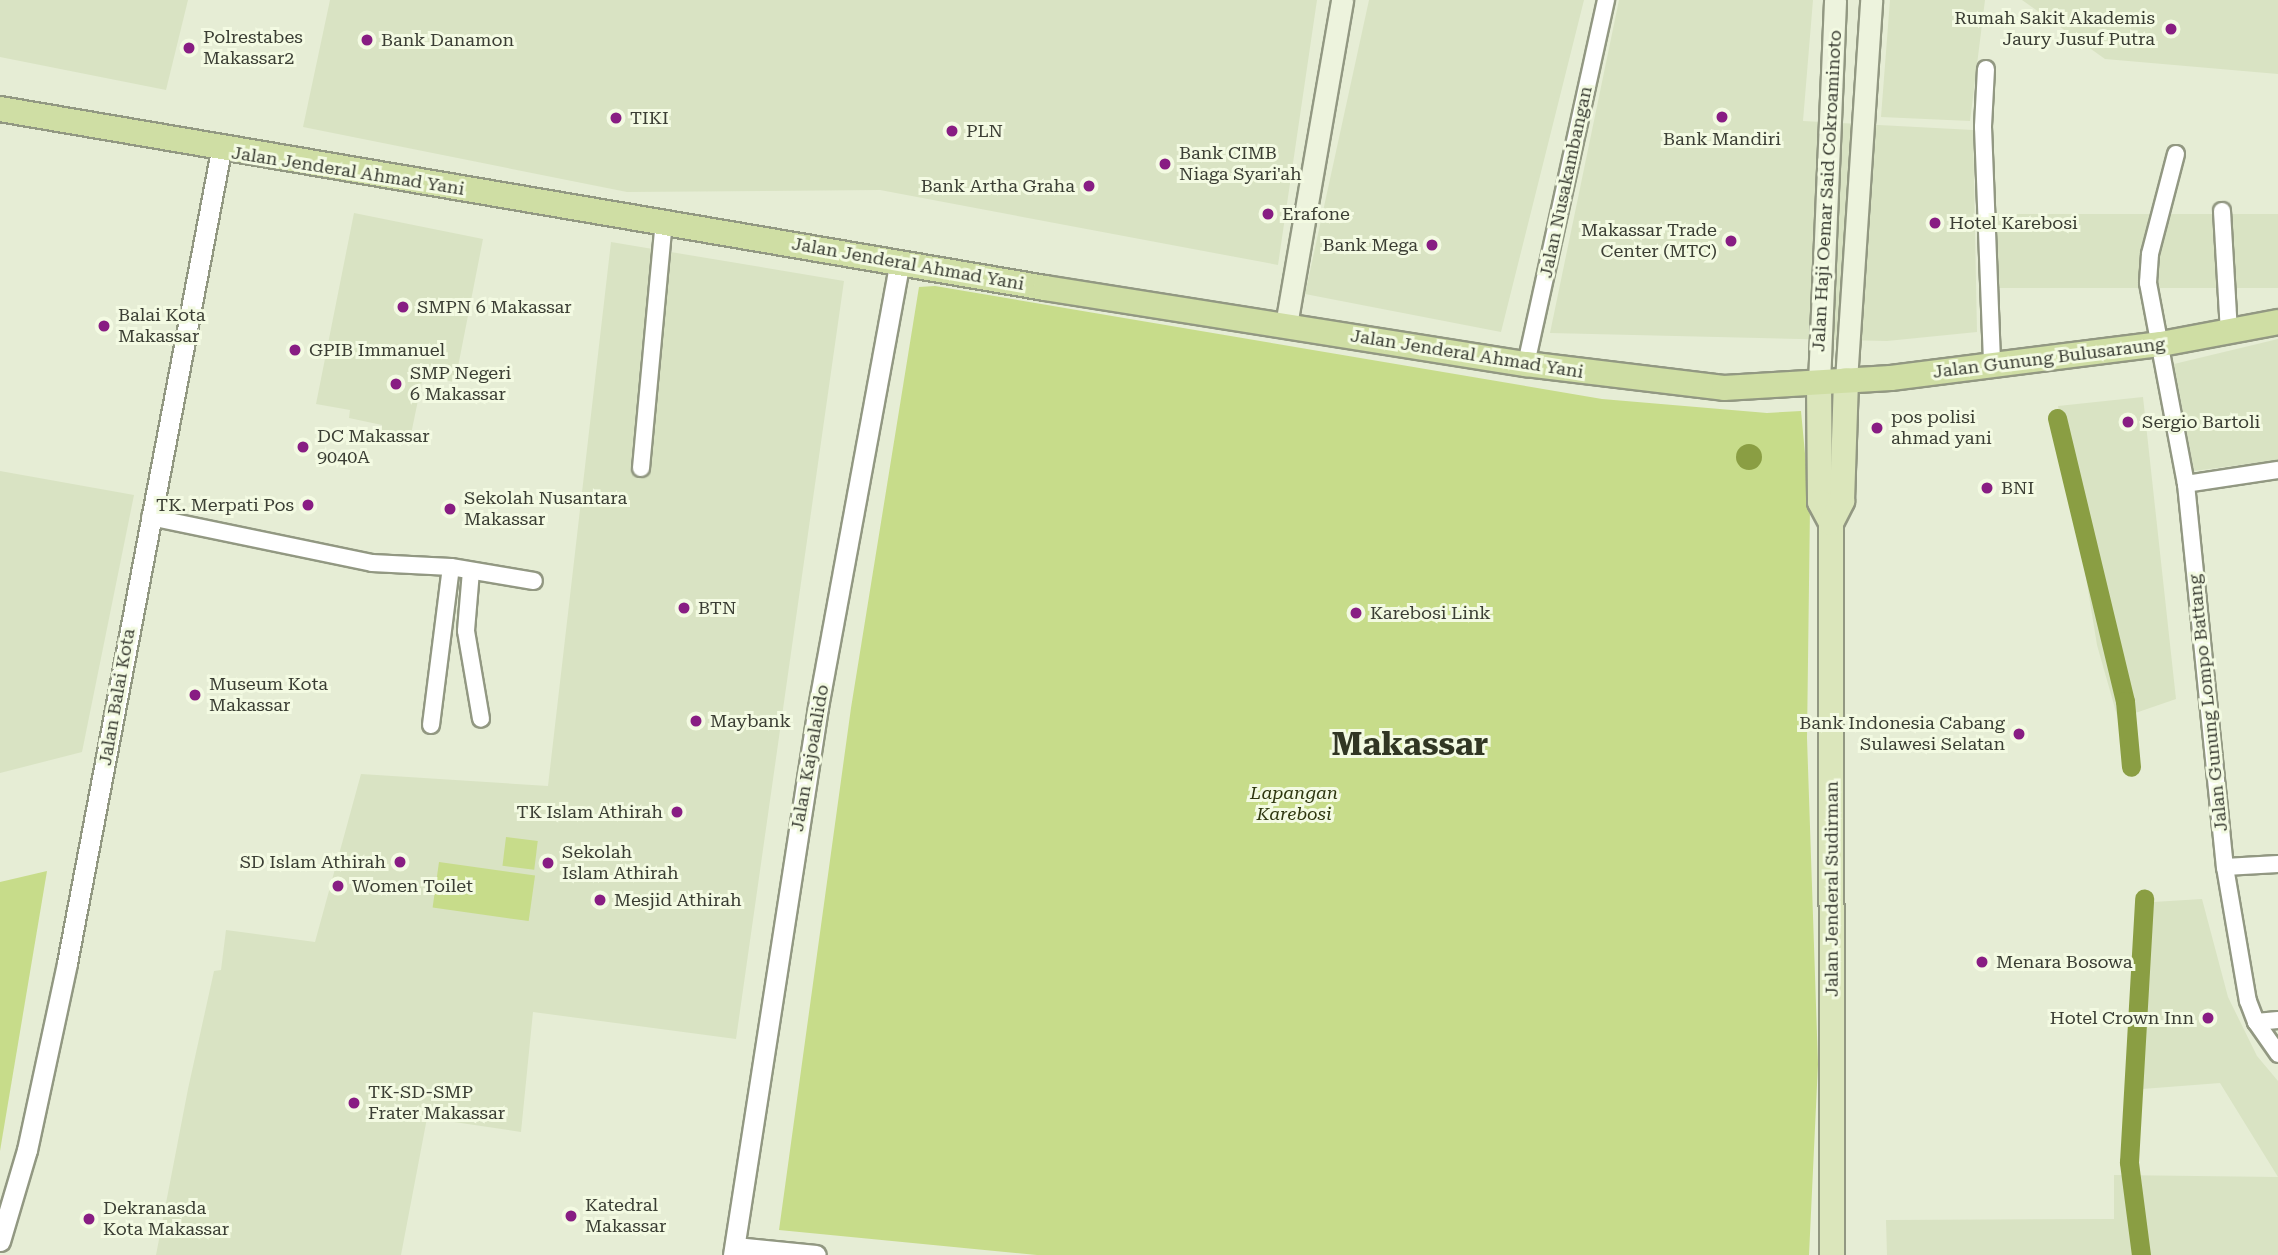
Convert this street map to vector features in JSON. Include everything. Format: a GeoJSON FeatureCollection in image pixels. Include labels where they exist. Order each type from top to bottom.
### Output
{"type":"FeatureCollection","features":[{"type":"Feature","properties":{"kind":"highway","name":"Jalan Jenderal Ahmad Yani"},"geometry":{"type":"LineString","coordinates":[[0,109],[220,150],[664,222],[899,264],[1526,363],[1724,388],[1819,383]]}},
{"type":"Feature","properties":{"kind":"highway","name":"Jalan Gunung Bulusaraung"},"geometry":{"type":"LineString","coordinates":[[1819,383],[1992,366],[2161,344],[2278,322]]}},
{"type":"Feature","properties":{"kind":"main road"},"geometry":{"type":"LineString","coordinates":[[1286,326],[1342,0]]}},
{"type":"Feature","properties":{"kind":"main road","name":"Jalan Haji Oemar Said Cokroaminoto"},"geometry":{"type":"LineString","coordinates":[[1819,383],[1835,0]]}},
{"type":"Feature","properties":{"kind":"main road","name":"Jalan Haji Oemar Said Cokroaminoto"},"geometry":{"type":"LineString","coordinates":[[1846,380],[1871,0]]}},
{"type":"Feature","properties":{"kind":"main road","name":"Jalan Jenderal Sudirman"},"geometry":{"type":"LineString","coordinates":[[1832,1255],[1831,523],[1842,501],[1846,380]]}},
{"type":"Feature","properties":{"kind":"main road","name":"Jalan Jenderal Sudirman"},"geometry":{"type":"LineString","coordinates":[[1819,383],[1820,502],[1831,523]]}},
{"type":"Feature","properties":{"kind":"street","name":"Jalan Nusakambangan"},"geometry":{"type":"LineString","coordinates":[[1526,363],[1606,0]]}},
{"type":"Feature","properties":{"kind":"street"},"geometry":{"type":"LineString","coordinates":[[1986,69],[1983,127],[1992,366]]}},
{"type":"Feature","properties":{"kind":"street","name":"Jalan Balai Kota"},"geometry":{"type":"LineString","coordinates":[[0,1241],[27,1150],[67,963],[220,150]]}},
{"type":"Feature","properties":{"kind":"street","name":"Jalan Gunung Lompo Battang"},"geometry":{"type":"LineString","coordinates":[[2176,154],[2147,274],[2186,484],[2225,867],[2256,1022],[2278,1054]]}},
{"type":"Feature","properties":{"kind":"street"},"geometry":{"type":"LineString","coordinates":[[2222,211],[2229,332]]}},
{"type":"Feature","properties":{"kind":"street"},"geometry":{"type":"LineString","coordinates":[[641,468],[664,222]]}},
{"type":"Feature","properties":{"kind":"street","name":"Jalan Kajoalalido"},"geometry":{"type":"LineString","coordinates":[[734,1251],[818,707],[899,264]]}},
{"type":"Feature","properties":{"kind":"street"},"geometry":{"type":"LineString","coordinates":[[2186,484],[2278,470]]}},
{"type":"Feature","properties":{"kind":"street"},"geometry":{"type":"LineString","coordinates":[[150,517],[372,564],[451,567],[534,581]]}},
{"type":"Feature","properties":{"kind":"street"},"geometry":{"type":"LineString","coordinates":[[431,725],[451,567]]}},
{"type":"Feature","properties":{"kind":"street"},"geometry":{"type":"LineString","coordinates":[[471,570],[466,631],[481,719]]}},
{"type":"Feature","properties":{"kind":"street"},"geometry":{"type":"LineString","coordinates":[[2225,867],[2278,864]]}},
{"type":"Feature","properties":{"kind":"street"},"geometry":{"type":"LineString","coordinates":[[2256,1022],[2278,1020]]}},
{"type":"Feature","properties":{"kind":"street"},"geometry":{"type":"LineString","coordinates":[[734,1251],[816,1255]]}},
{"type":"Feature","properties":{"kind":"shaded area"},"geometry":{"type":"Polygon","coordinates":[[[0,0],[188,0],[166,90],[0,57],[0,0]]]}},
{"type":"Feature","properties":{"kind":"shaded area"},"geometry":{"type":"Polygon","coordinates":[[[330,0],[1317,0],[1278,265],[880,190],[627,192],[303,127],[330,0]]]}},
{"type":"Feature","properties":{"kind":"shaded area"},"geometry":{"type":"Polygon","coordinates":[[[1369,0],[1584,0],[1501,332],[1305,294],[1369,0]]]}},
{"type":"Feature","properties":{"kind":"shaded area"},"geometry":{"type":"Polygon","coordinates":[[[1619,0],[1813,0],[1803,121],[1973,130],[1977,332],[1887,341],[1550,333],[1619,0]]]}},
{"type":"Feature","properties":{"kind":"shaded area","name":"Rumah Sakit Akademis Jaury Jusuf Putra"},"geometry":{"type":"Polygon","coordinates":[[[1890,0],[1985,0],[1970,121],[1881,117],[1890,0]]]}},
{"type":"Feature","properties":{"kind":"shaded area","name":"Rumah Sakit Akademis Jaury Jusuf Putra"},"geometry":{"type":"Polygon","coordinates":[[[2022,0],[2278,0],[2278,74],[2105,59],[2022,0]]]}},
{"type":"Feature","properties":{"kind":"shaded area","name":"SMPN 6 Makassar"},"geometry":{"type":"Polygon","coordinates":[[[354,213],[483,239],[455,382],[423,376],[409,444],[380,438],[382,425],[349,418],[350,410],[316,404],[354,213]]]}},
{"type":"Feature","properties":{"kind":"shaded area"},"geometry":{"type":"Polygon","coordinates":[[[1992,214],[2278,214],[2278,288],[1992,288],[1992,214]]]}},
{"type":"Feature","properties":{"kind":"shaded area"},"geometry":{"type":"Polygon","coordinates":[[[611,242],[844,281],[736,1039],[533,1012],[521,1132],[427,1118],[401,1255],[156,1255],[188,1089],[214,971],[221,970],[226,930],[315,942],[361,774],[548,786],[611,242]]]}},
{"type":"Feature","properties":{"kind":"shaded area"},"geometry":{"type":"Polygon","coordinates":[[[2278,339],[2278,460],[2194,471],[2174,364],[2278,339]]]}},
{"type":"Feature","properties":{"kind":"shaded area"},"geometry":{"type":"Polygon","coordinates":[[[2143,397],[2176,699],[2118,719],[2097,645],[2058,406],[2143,397]]]}},
{"type":"Feature","properties":{"kind":"shaded area"},"geometry":{"type":"Polygon","coordinates":[[[1749,444],[1758,448],[1762,457],[1758,466],[1749,470],[1740,466],[1736,457],[1740,448],[1749,444]]]}},
{"type":"Feature","properties":{"kind":"shaded area"},"geometry":{"type":"Polygon","coordinates":[[[0,471],[134,495],[82,752],[0,773],[0,471]]]}},
{"type":"Feature","properties":{"kind":"shaded area"},"geometry":{"type":"Polygon","coordinates":[[[2202,899],[2228,997],[2257,1056],[2278,1081],[2278,1177],[2220,1083],[2142,1089],[2132,1045],[2137,903],[2202,899]]]}},
{"type":"Feature","properties":{"kind":"shaded area"},"geometry":{"type":"Polygon","coordinates":[[[2114,1175],[2278,1177],[2278,1255],[1887,1255],[1886,1220],[2114,1219],[2114,1175]]]}},
{"type":"Feature","properties":{"kind":"green space","name":"Lapangan Karebosi"},"geometry":{"type":"Polygon","coordinates":[[[935,286],[1602,399],[1767,413],[1801,411],[1810,507],[1807,738],[1818,1064],[1809,1255],[1037,1255],[779,1230],[851,708],[919,287],[935,286]]]}},
{"type":"Feature","properties":{"kind":"green space"},"geometry":{"type":"Polygon","coordinates":[[[506,837],[538,841],[534,870],[502,866],[506,837]]]}},
{"type":"Feature","properties":{"kind":"green space"},"geometry":{"type":"Polygon","coordinates":[[[439,862],[535,875],[529,921],[433,908],[439,862]]]}},
{"type":"Feature","properties":{"kind":"green space"},"geometry":{"type":"Polygon","coordinates":[[[47,871],[0,1151],[0,882],[47,871]]]}},
{"type":"Feature","properties":{"kind":"waterway"},"geometry":{"type":"LineString","coordinates":[[2057,418],[2125,701],[2131,767]]}},
{"type":"Feature","properties":{"kind":"waterway"},"geometry":{"type":"LineString","coordinates":[[2141,1255],[2129,1162],[2144,898]]}},
{"type":"Feature","properties":{"kind":"place","name":"Rumah Sakit Akademis Jaury Jusuf Putra"},"geometry":{"type":"Point","coordinates":[2171,29]}},
{"type":"Feature","properties":{"kind":"place","name":"Bank Danamon"},"geometry":{"type":"Point","coordinates":[367,40]}},
{"type":"Feature","properties":{"kind":"place","name":"Polrestabes Makassar2"},"geometry":{"type":"Point","coordinates":[189,48]}},
{"type":"Feature","properties":{"kind":"place","name":"Bank Mandiri"},"geometry":{"type":"Point","coordinates":[1722,117]}},
{"type":"Feature","properties":{"kind":"place","name":"TIKI"},"geometry":{"type":"Point","coordinates":[616,118]}},
{"type":"Feature","properties":{"kind":"place","name":"PLN"},"geometry":{"type":"Point","coordinates":[952,131]}},
{"type":"Feature","properties":{"kind":"place","name":"Bank CIMB Niaga Syari'ah"},"geometry":{"type":"Point","coordinates":[1165,164]}},
{"type":"Feature","properties":{"kind":"place","name":"Bank Artha Graha"},"geometry":{"type":"Point","coordinates":[1089,186]}},
{"type":"Feature","properties":{"kind":"place","name":"Erafone"},"geometry":{"type":"Point","coordinates":[1268,214]}},
{"type":"Feature","properties":{"kind":"place","name":"Hotel Karebosi"},"geometry":{"type":"Point","coordinates":[1935,223]}},
{"type":"Feature","properties":{"kind":"place","name":"Makassar Trade Center (MTC)"},"geometry":{"type":"Point","coordinates":[1731,241]}},
{"type":"Feature","properties":{"kind":"place","name":"Bank Mega"},"geometry":{"type":"Point","coordinates":[1432,245]}},
{"type":"Feature","properties":{"kind":"place","name":"SMPN 6 Makassar"},"geometry":{"type":"Point","coordinates":[403,307]}},
{"type":"Feature","properties":{"kind":"place","name":"Balai Kota Makassar"},"geometry":{"type":"Point","coordinates":[104,326]}},
{"type":"Feature","properties":{"kind":"place","name":"GPIB Immanuel"},"geometry":{"type":"Point","coordinates":[295,350]}},
{"type":"Feature","properties":{"kind":"place","name":"SMP Negeri 6 Makassar"},"geometry":{"type":"Point","coordinates":[396,384]}},
{"type":"Feature","properties":{"kind":"place","name":"Sergio Bartoli"},"geometry":{"type":"Point","coordinates":[2128,422]}},
{"type":"Feature","properties":{"kind":"place","name":"pos polisi ahmad yani"},"geometry":{"type":"Point","coordinates":[1877,428]}},
{"type":"Feature","properties":{"kind":"place","name":"DC Makassar 9040A"},"geometry":{"type":"Point","coordinates":[303,447]}},
{"type":"Feature","properties":{"kind":"place","name":"BNI"},"geometry":{"type":"Point","coordinates":[1987,488]}},
{"type":"Feature","properties":{"kind":"place","name":"TK. Merpati Pos"},"geometry":{"type":"Point","coordinates":[308,505]}},
{"type":"Feature","properties":{"kind":"place","name":"Sekolah Nusantara Makassar"},"geometry":{"type":"Point","coordinates":[450,509]}},
{"type":"Feature","properties":{"kind":"place","name":"BTN"},"geometry":{"type":"Point","coordinates":[684,608]}},
{"type":"Feature","properties":{"kind":"place","name":"Karebosi Link"},"geometry":{"type":"Point","coordinates":[1356,613]}},
{"type":"Feature","properties":{"kind":"place","name":"Museum Kota Makassar"},"geometry":{"type":"Point","coordinates":[195,695]}},
{"type":"Feature","properties":{"kind":"place","name":"Maybank"},"geometry":{"type":"Point","coordinates":[696,721]}},
{"type":"Feature","properties":{"kind":"place","name":"Bank Indonesia Cabang Sulawesi Selatan"},"geometry":{"type":"Point","coordinates":[2019,734]}},
{"type":"Feature","properties":{"kind":"place","name":"TK Islam Athirah"},"geometry":{"type":"Point","coordinates":[677,812]}},
{"type":"Feature","properties":{"kind":"place","name":"SD Islam Athirah"},"geometry":{"type":"Point","coordinates":[400,862]}},
{"type":"Feature","properties":{"kind":"place","name":"Sekolah Islam Athirah"},"geometry":{"type":"Point","coordinates":[548,863]}},
{"type":"Feature","properties":{"kind":"place","name":"Women Toilet"},"geometry":{"type":"Point","coordinates":[338,886]}},
{"type":"Feature","properties":{"kind":"place","name":"Mesjid Athirah"},"geometry":{"type":"Point","coordinates":[600,900]}},
{"type":"Feature","properties":{"kind":"place","name":"Menara Bosowa"},"geometry":{"type":"Point","coordinates":[1982,962]}},
{"type":"Feature","properties":{"kind":"place","name":"Hotel Crown Inn"},"geometry":{"type":"Point","coordinates":[2208,1018]}},
{"type":"Feature","properties":{"kind":"place","name":"TK-SD-SMP Frater Makassar"},"geometry":{"type":"Point","coordinates":[354,1103]}},
{"type":"Feature","properties":{"kind":"place","name":"Katedral Makassar"},"geometry":{"type":"Point","coordinates":[571,1216]}},
{"type":"Feature","properties":{"kind":"place","name":"Dekranasda Kota Makassar"},"geometry":{"type":"Point","coordinates":[89,1219]}},
{"type":"Feature","properties":{"kind":"district","name":"Makassar"},"geometry":{"type":"Point","coordinates":[1410,744]}}]}
